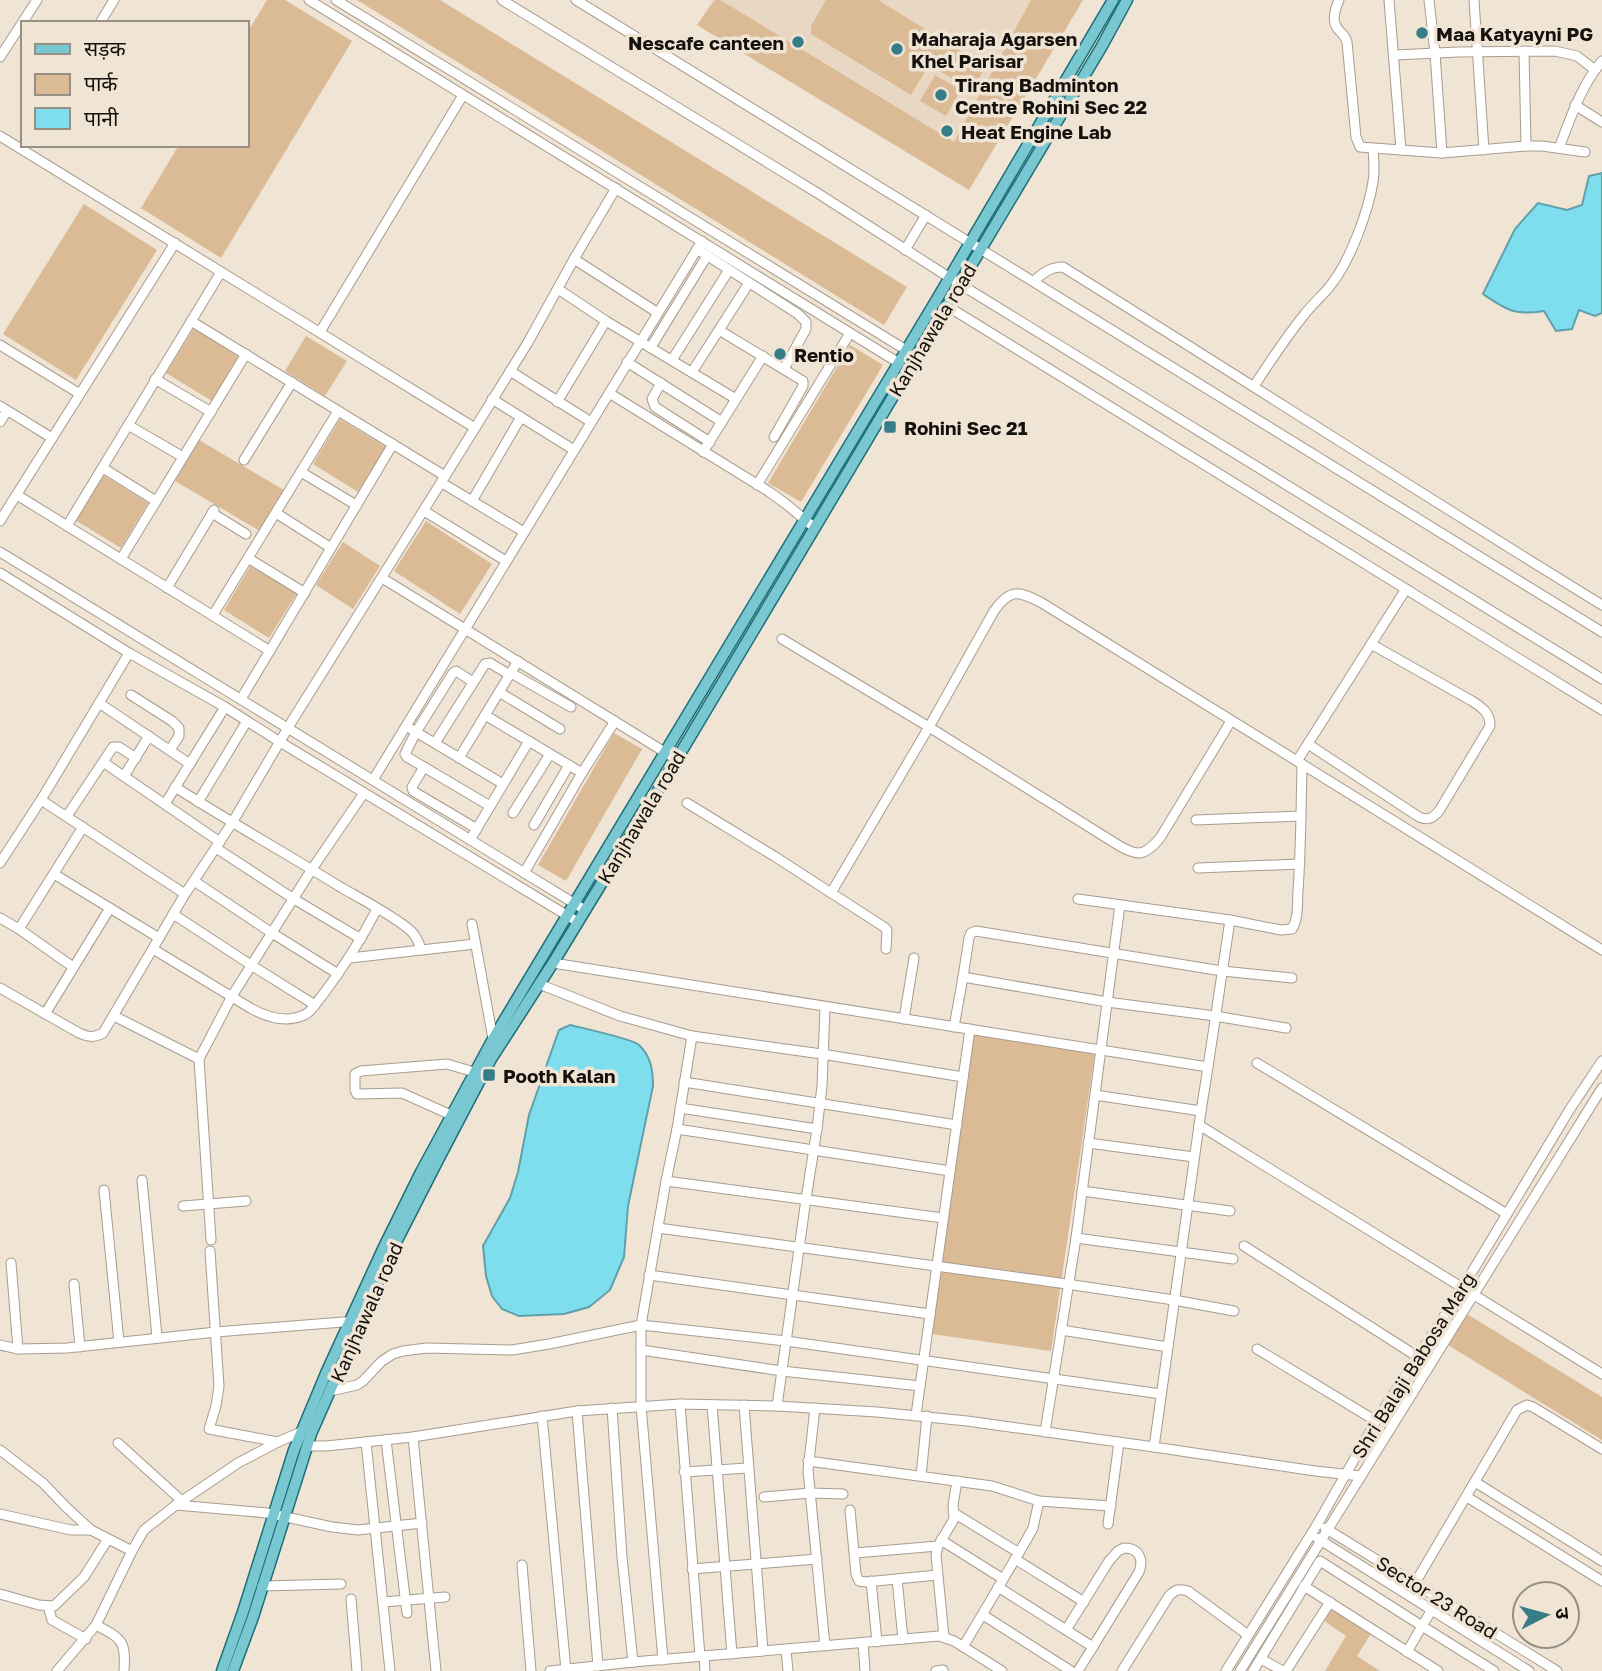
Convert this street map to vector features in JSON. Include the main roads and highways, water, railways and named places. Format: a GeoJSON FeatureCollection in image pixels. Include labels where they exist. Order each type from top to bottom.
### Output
{"type":"FeatureCollection","features":[{"type":"Feature","properties":{"kind":"main road","name":"Kanjhawala road"},"geometry":{"type":"LineString","coordinates":[[233,1671],[262,1586],[294,1450],[301,1432],[444,1147],[491,1059],[578,922],[676,759],[906,350],[955,281],[1113,0]]}},
{"type":"Feature","properties":{"kind":"main road","name":"Kanjhawala road"},"geometry":{"type":"LineString","coordinates":[[975,245],[1102,46],[1127,0]]}},
{"type":"Feature","properties":{"kind":"main road","name":"Kanjhawala road"},"geometry":{"type":"LineString","coordinates":[[222,1671],[279,1515],[330,1391],[383,1249],[451,1115],[493,1039],[665,752],[947,306],[955,281]]}},
{"type":"Feature","properties":{"kind":"water"},"geometry":{"type":"Polygon","coordinates":[[[1602,173],[1602,313],[1595,316],[1579,310],[1572,329],[1556,331],[1544,311],[1518,312],[1483,294],[1515,229],[1538,203],[1567,210],[1582,205],[1589,176],[1602,173]]]}},
{"type":"Feature","properties":{"kind":"water"},"geometry":{"type":"Polygon","coordinates":[[[570,1025],[635,1043],[643,1049],[650,1064],[653,1086],[628,1206],[624,1257],[610,1290],[589,1307],[564,1314],[519,1316],[502,1309],[492,1296],[486,1276],[483,1246],[510,1198],[529,1115],[559,1030],[570,1025]]]}},
{"type":"Feature","properties":{"kind":"place","name":"Maa Katyayni PG"},"geometry":{"type":"Point","coordinates":[1422,33]}},
{"type":"Feature","properties":{"kind":"place","name":"Nescafe canteen"},"geometry":{"type":"Point","coordinates":[798,42]}},
{"type":"Feature","properties":{"kind":"place","name":"Maharaja Agarsen Khel Parisar"},"geometry":{"type":"Point","coordinates":[897,49]}},
{"type":"Feature","properties":{"kind":"place","name":"Tirang Badminton Centre Rohini Sec 22"},"geometry":{"type":"Point","coordinates":[941,95]}},
{"type":"Feature","properties":{"kind":"place","name":"Heat Engine Lab"},"geometry":{"type":"Point","coordinates":[947,131]}},
{"type":"Feature","properties":{"kind":"place","name":"Rentio"},"geometry":{"type":"Point","coordinates":[780,354]}},
{"type":"Feature","properties":{"kind":"place","name":"Rohini Sec 21"},"geometry":{"type":"Point","coordinates":[890,427]}},
{"type":"Feature","properties":{"kind":"place","name":"Pooth Kalan"},"geometry":{"type":"Point","coordinates":[489,1075]}}]}
